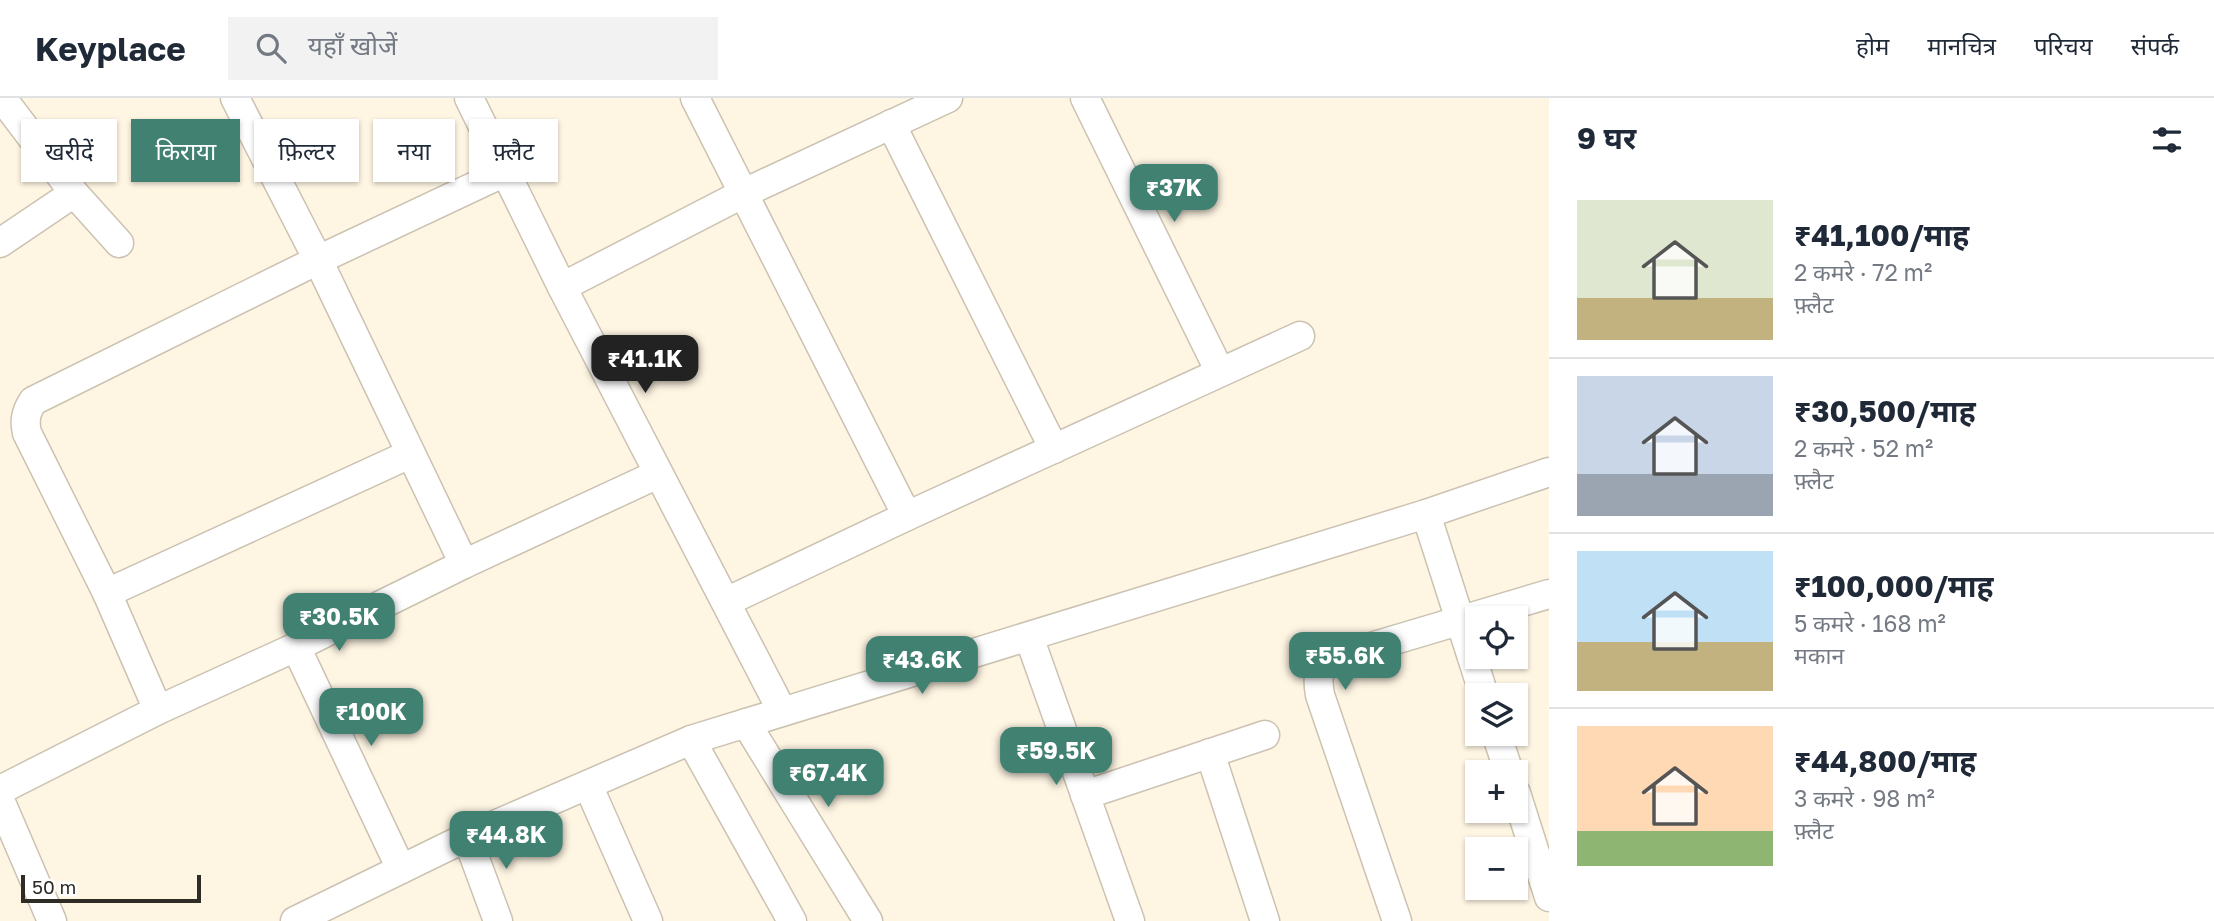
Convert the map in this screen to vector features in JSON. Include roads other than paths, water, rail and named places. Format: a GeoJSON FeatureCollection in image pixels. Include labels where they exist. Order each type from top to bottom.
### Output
{"type":"FeatureCollection","features":[{"type":"Feature","properties":{"kind":"street"},"geometry":{"type":"LineString","coordinates":[[235,98],[318,260],[464,564]]}},
{"type":"Feature","properties":{"kind":"street"},"geometry":{"type":"LineString","coordinates":[[468,98],[478,119]]}},
{"type":"Feature","properties":{"kind":"street"},"geometry":{"type":"LineString","coordinates":[[695,98],[907,516]]}},
{"type":"Feature","properties":{"kind":"street"},"geometry":{"type":"LineString","coordinates":[[562,287],[744,193],[948,98]]}},
{"type":"Feature","properties":{"kind":"street"},"geometry":{"type":"LineString","coordinates":[[1084,98],[1220,372]]}},
{"type":"Feature","properties":{"kind":"street"},"geometry":{"type":"LineString","coordinates":[[3,102],[74,193],[119,243]]}},
{"type":"Feature","properties":{"kind":"street"},"geometry":{"type":"LineString","coordinates":[[891,124],[1054,449]]}},
{"type":"Feature","properties":{"kind":"street"},"geometry":{"type":"LineString","coordinates":[[158,710],[107,593],[27,433],[24,422],[27,410],[33,401],[318,260],[484,182]]}},
{"type":"Feature","properties":{"kind":"street"},"geometry":{"type":"LineString","coordinates":[[510,182],[782,711]]}},
{"type":"Feature","properties":{"kind":"street"},"geometry":{"type":"LineString","coordinates":[[0,243],[74,193]]}},
{"type":"Feature","properties":{"kind":"street"},"geometry":{"type":"LineString","coordinates":[[726,602],[1300,336]]}},
{"type":"Feature","properties":{"kind":"street"},"geometry":{"type":"LineString","coordinates":[[107,593],[410,454]]}},
{"type":"Feature","properties":{"kind":"street"},"geometry":{"type":"LineString","coordinates":[[295,921],[467,837],[691,740],[1426,514],[1549,472]]}},
{"type":"Feature","properties":{"kind":"street"},"geometry":{"type":"LineString","coordinates":[[0,790],[158,710],[658,474]]}},
{"type":"Feature","properties":{"kind":"street"},"geometry":{"type":"LineString","coordinates":[[1426,514],[1480,683]]}},
{"type":"Feature","properties":{"kind":"street"},"geometry":{"type":"LineString","coordinates":[[1397,921],[1320,695],[1318,672],[1324,663],[1334,658],[1549,594]]}},
{"type":"Feature","properties":{"kind":"street"},"geometry":{"type":"LineString","coordinates":[[1029,637],[1130,921]]}},
{"type":"Feature","properties":{"kind":"street"},"geometry":{"type":"LineString","coordinates":[[296,647],[401,869]]}},
{"type":"Feature","properties":{"kind":"street"},"geometry":{"type":"LineString","coordinates":[[746,723],[868,921]]}},
{"type":"Feature","properties":{"kind":"street"},"geometry":{"type":"LineString","coordinates":[[1085,795],[1265,735]]}},
{"type":"Feature","properties":{"kind":"street"},"geometry":{"type":"LineString","coordinates":[[691,740],[792,921]]}},
{"type":"Feature","properties":{"kind":"street"},"geometry":{"type":"LineString","coordinates":[[1210,753],[1265,921]]}},
{"type":"Feature","properties":{"kind":"street"},"geometry":{"type":"LineString","coordinates":[[588,785],[648,921]]}},
{"type":"Feature","properties":{"kind":"street"},"geometry":{"type":"LineString","coordinates":[[0,800],[11,855],[52,921]]}},
{"type":"Feature","properties":{"kind":"street"},"geometry":{"type":"LineString","coordinates":[[1526,823],[1549,897]]}},
{"type":"Feature","properties":{"kind":"street"},"geometry":{"type":"LineString","coordinates":[[467,837],[498,921]]}}]}
